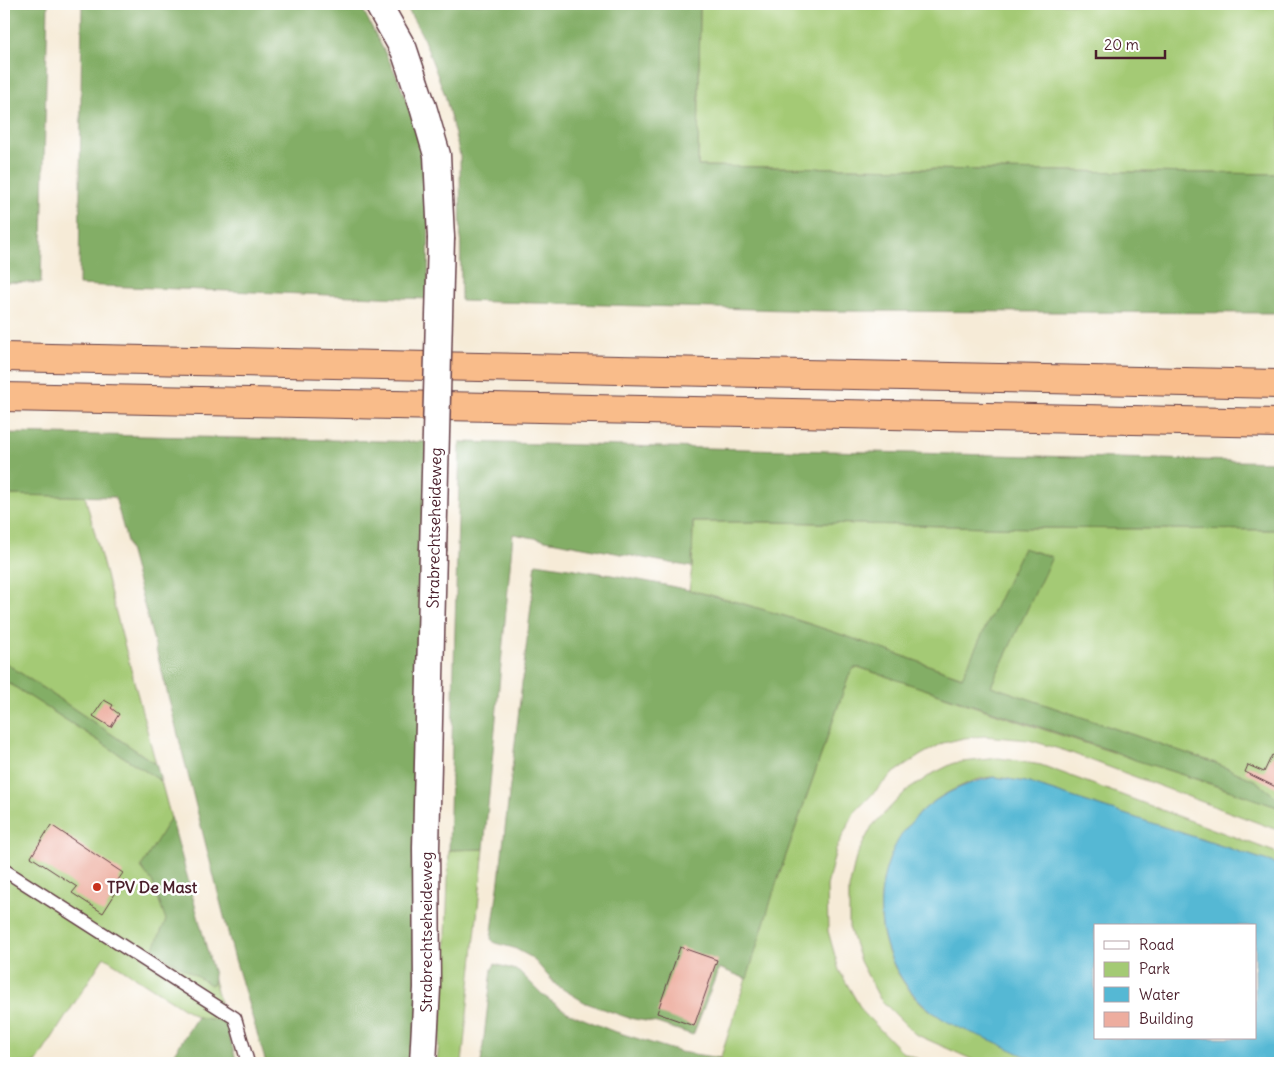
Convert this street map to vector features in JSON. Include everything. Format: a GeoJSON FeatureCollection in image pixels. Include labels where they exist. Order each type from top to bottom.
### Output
{"type":"FeatureCollection","features":[{"type":"Feature","properties":{"kind":"highway"},"geometry":{"type":"LineString","coordinates":[[4,357],[1280,384]]}},
{"type":"Feature","properties":{"kind":"highway"},"geometry":{"type":"LineString","coordinates":[[4,397],[1280,423]]}},
{"type":"Feature","properties":{"kind":"street","name":"Strabrechtseheideweg"},"geometry":{"type":"LineString","coordinates":[[378,4],[404,50],[423,107],[436,155],[441,238],[426,848],[427,988],[423,1063]]}},
{"type":"Feature","properties":{"kind":"lane"},"geometry":{"type":"LineString","coordinates":[[4,870],[235,1018],[248,1063]]}},
{"type":"Feature","properties":{"kind":"green space"},"geometry":{"type":"Polygon","coordinates":[[[4,4],[48,4],[41,283],[4,282],[4,4]]]}},
{"type":"Feature","properties":{"kind":"green space"},"geometry":{"type":"Polygon","coordinates":[[[82,4],[360,4],[397,76],[421,139],[429,195],[428,299],[79,285],[82,4]]]}},
{"type":"Feature","properties":{"kind":"green space"},"geometry":{"type":"Polygon","coordinates":[[[405,4],[700,4],[698,166],[1280,174],[1280,313],[823,311],[461,301],[460,155],[445,95],[422,35],[405,4]]]}},
{"type":"Feature","properties":{"kind":"green space"},"geometry":{"type":"Polygon","coordinates":[[[700,4],[1280,4],[1280,174],[698,166],[700,4]]]}},
{"type":"Feature","properties":{"kind":"green space"},"geometry":{"type":"Polygon","coordinates":[[[4,433],[428,442],[418,1019],[410,1063],[266,1063],[234,956],[161,668],[115,497],[4,495],[4,433]]]}},
{"type":"Feature","properties":{"kind":"green space"},"geometry":{"type":"Polygon","coordinates":[[[460,442],[1280,462],[1280,530],[693,522],[692,567],[513,534],[484,849],[449,850],[460,442]]]}},
{"type":"Feature","properties":{"kind":"green space"},"geometry":{"type":"Polygon","coordinates":[[[4,495],[85,496],[156,764],[4,662],[4,495]]]}},
{"type":"Feature","properties":{"kind":"green space"},"geometry":{"type":"Polygon","coordinates":[[[693,522],[1280,530],[1280,801],[1256,781],[1215,763],[991,686],[1051,557],[1023,549],[963,677],[793,619],[724,598],[689,590],[692,567],[693,522]]]}},
{"type":"Feature","properties":{"kind":"green space"},"geometry":{"type":"Polygon","coordinates":[[[1023,548],[1052,557],[991,686],[1215,763],[1256,781],[1280,801],[1280,808],[861,668],[854,668],[850,673],[842,695],[777,881],[747,979],[719,968],[693,1035],[657,1023],[629,1018],[586,1003],[556,985],[529,956],[514,948],[495,943],[491,939],[536,563],[657,583],[759,608],[817,626],[962,677],[1023,548]]]}},
{"type":"Feature","properties":{"kind":"green space"},"geometry":{"type":"Polygon","coordinates":[[[4,662],[156,764],[161,781],[4,680],[4,662]]]}},
{"type":"Feature","properties":{"kind":"green space"},"geometry":{"type":"Polygon","coordinates":[[[854,668],[861,668],[905,682],[1280,808],[1280,831],[1066,751],[1029,740],[984,736],[943,743],[891,775],[854,813],[836,849],[827,886],[828,931],[839,970],[863,1012],[902,1052],[927,1063],[719,1063],[777,881],[842,695],[850,673],[854,668]]]}},
{"type":"Feature","properties":{"kind":"green space","name":"TPV De Mast"},"geometry":{"type":"Polygon","coordinates":[[[4,680],[161,781],[225,1021],[197,1017],[104,957],[36,1063],[4,1063],[4,680]]]}},
{"type":"Feature","properties":{"kind":"green space"},"geometry":{"type":"Polygon","coordinates":[[[999,758],[1041,765],[1280,854],[1280,865],[1026,782],[1000,777],[978,779],[966,784],[949,792],[923,810],[903,833],[889,859],[882,887],[881,917],[886,946],[898,974],[917,999],[939,1016],[1045,1063],[980,1063],[915,1034],[880,999],[860,961],[849,927],[849,889],[856,857],[872,826],[905,792],[932,774],[954,763],[999,758]]]}},
{"type":"Feature","properties":{"kind":"green space"},"geometry":{"type":"Polygon","coordinates":[[[171,817],[214,975],[213,984],[211,985],[153,950],[166,920],[152,881],[141,867],[171,817]]]}},
{"type":"Feature","properties":{"kind":"green space"},"geometry":{"type":"Polygon","coordinates":[[[484,849],[462,1063],[437,1063],[444,994],[449,850],[484,849]]]}},
{"type":"Feature","properties":{"kind":"green space"},"geometry":{"type":"Polygon","coordinates":[[[495,964],[519,971],[544,996],[567,1012],[610,1030],[680,1052],[720,1058],[719,1063],[481,1063],[492,969],[495,964]]]}},
{"type":"Feature","properties":{"kind":"green space"},"geometry":{"type":"Polygon","coordinates":[[[197,1017],[225,1021],[237,1063],[168,1063],[197,1017]]]}},
{"type":"Feature","properties":{"kind":"water"},"geometry":{"type":"Polygon","coordinates":[[[995,777],[1026,782],[1280,865],[1280,1063],[1046,1063],[1027,1057],[959,1028],[929,1009],[913,993],[900,975],[890,955],[883,934],[882,889],[887,866],[903,832],[928,806],[959,788],[995,777]]]}},
{"type":"Feature","properties":{"kind":"building"},"geometry":{"type":"Polygon","coordinates":[[[104,700],[113,705],[111,708],[119,714],[111,727],[93,716],[104,700]]]}},
{"type":"Feature","properties":{"kind":"building"},"geometry":{"type":"Polygon","coordinates":[[[1272,755],[1280,759],[1280,789],[1245,772],[1248,765],[1264,772],[1272,755]]]}},
{"type":"Feature","properties":{"kind":"building"},"geometry":{"type":"Polygon","coordinates":[[[51,825],[123,873],[118,880],[122,883],[103,913],[72,893],[77,887],[31,857],[51,825]]]}},
{"type":"Feature","properties":{"kind":"building"},"geometry":{"type":"Polygon","coordinates":[[[680,947],[717,960],[694,1026],[657,1013],[680,947]]]}},
{"type":"Feature","properties":{"kind":"place","name":"TPV De Mast"},"geometry":{"type":"Point","coordinates":[97,887]}}]}
